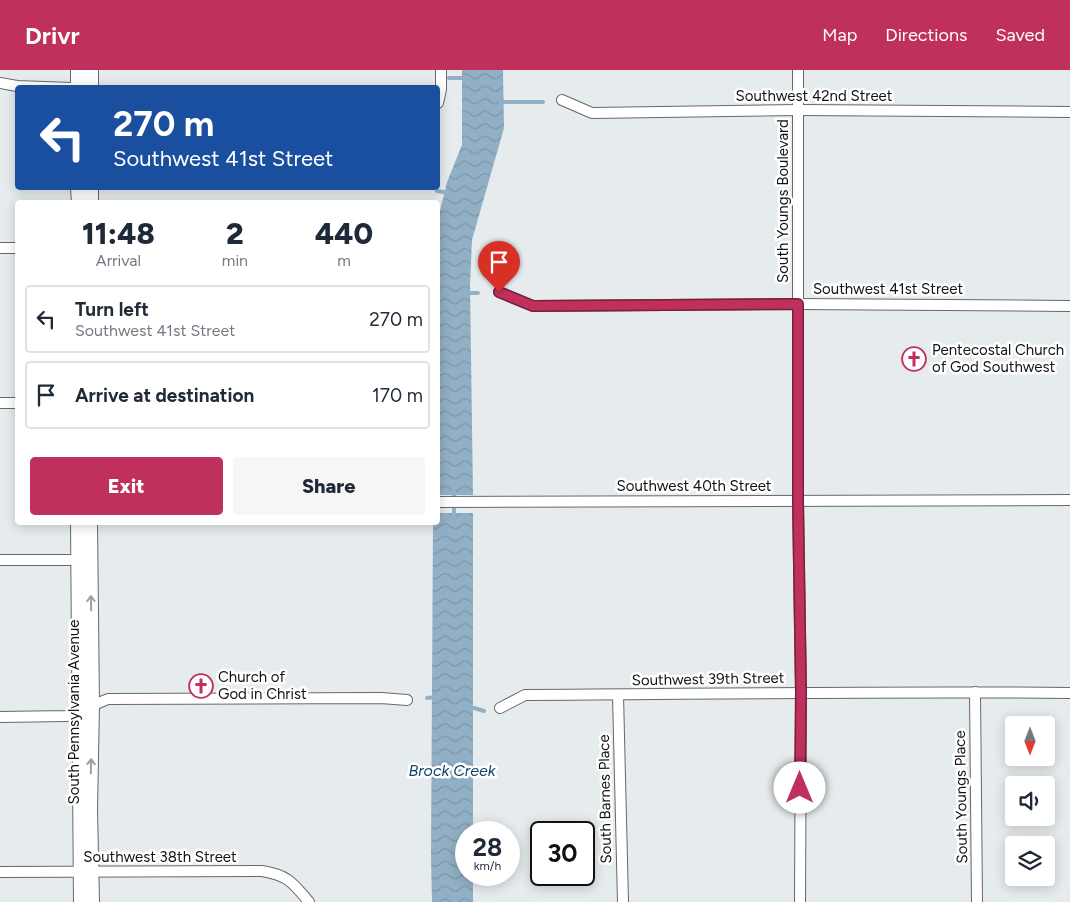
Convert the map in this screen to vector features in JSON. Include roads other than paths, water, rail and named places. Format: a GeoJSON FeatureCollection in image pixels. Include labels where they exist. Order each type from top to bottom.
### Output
{"type":"FeatureCollection","features":[{"type":"Feature","properties":{"kind":"main road"},"geometry":{"type":"LineString","coordinates":[[78,70],[78,85]]}},
{"type":"Feature","properties":{"kind":"main road"},"geometry":{"type":"LineString","coordinates":[[91,70],[91,85]]}},
{"type":"Feature","properties":{"kind":"main road","name":"South Pennsylvania Avenue"},"geometry":{"type":"LineString","coordinates":[[78,525],[84,560],[86,708],[90,810],[86,872],[81,902]]}},
{"type":"Feature","properties":{"kind":"main road","name":"South Pennsylvania Avenue"},"geometry":{"type":"LineString","coordinates":[[84,560],[90,525]]}},
{"type":"Feature","properties":{"kind":"main road","name":"South Pennsylvania Avenue"},"geometry":{"type":"LineString","coordinates":[[86,872],[92,902]]}},
{"type":"Feature","properties":{"kind":"street"},"geometry":{"type":"LineString","coordinates":[[440,94],[441,70]]}},
{"type":"Feature","properties":{"kind":"street","name":"South Youngs Boulevard"},"geometry":{"type":"LineString","coordinates":[[798,70],[798,501],[801,692],[800,902]]}},
{"type":"Feature","properties":{"kind":"street"},"geometry":{"type":"LineString","coordinates":[[0,83],[15,86]]}},
{"type":"Feature","properties":{"kind":"street","name":"Southwest 42nd Street"},"geometry":{"type":"LineString","coordinates":[[562,100],[592,113],[798,110],[1070,112]]}},
{"type":"Feature","properties":{"kind":"street"},"geometry":{"type":"LineString","coordinates":[[0,248],[15,248]]}},
{"type":"Feature","properties":{"kind":"street","name":"Southwest 41st Street"},"geometry":{"type":"LineString","coordinates":[[499,292],[533,306],[798,304],[1070,306]]}},
{"type":"Feature","properties":{"kind":"street"},"geometry":{"type":"LineString","coordinates":[[0,403],[15,403]]}},
{"type":"Feature","properties":{"kind":"street","name":"Southwest 40th Street"},"geometry":{"type":"LineString","coordinates":[[440,502],[1070,500]]}},
{"type":"Feature","properties":{"kind":"street"},"geometry":{"type":"LineString","coordinates":[[0,560],[84,560]]}},
{"type":"Feature","properties":{"kind":"street","name":"Southwest 39th Street"},"geometry":{"type":"LineString","coordinates":[[500,708],[525,695],[801,692],[1070,693]]}},
{"type":"Feature","properties":{"kind":"street","name":"South Youngs Place"},"geometry":{"type":"LineString","coordinates":[[974,692],[977,902]]}},
{"type":"Feature","properties":{"kind":"street","name":"South Barnes Place"},"geometry":{"type":"LineString","coordinates":[[618,695],[622,902]]}},
{"type":"Feature","properties":{"kind":"street"},"geometry":{"type":"LineString","coordinates":[[0,717],[67,716],[108,699],[381,698],[407,700]]}},
{"type":"Feature","properties":{"kind":"street","name":"Southwest 38th Street"},"geometry":{"type":"LineString","coordinates":[[0,872],[262,871],[282,875],[291,881],[309,902]]}},
{"type":"Feature","properties":{"kind":"water"},"geometry":{"type":"Polygon","coordinates":[[[462,70],[503,70],[504,128],[472,240],[470,285],[473,495],[440,495],[440,211],[447,182],[462,145],[462,70]]]}},
{"type":"Feature","properties":{"kind":"water","name":"Brock Creek"},"geometry":{"type":"Polygon","coordinates":[[[440,513],[473,513],[473,821],[455,821],[455,886],[473,886],[473,902],[432,902],[433,525],[440,525],[440,513]]]}},
{"type":"Feature","properties":{"kind":"waterway"},"geometry":{"type":"LineString","coordinates":[[449,78],[467,78]]}},
{"type":"Feature","properties":{"kind":"waterway"},"geometry":{"type":"LineString","coordinates":[[500,102],[543,102]]}},
{"type":"Feature","properties":{"kind":"waterway"},"geometry":{"type":"LineString","coordinates":[[437,191],[449,193]]}},
{"type":"Feature","properties":{"kind":"waterway"},"geometry":{"type":"LineString","coordinates":[[466,293],[478,293]]}},
{"type":"Feature","properties":{"kind":"waterway","name":"Brock Creek"},"geometry":{"type":"LineString","coordinates":[[454,491],[454,516]]}},
{"type":"Feature","properties":{"kind":"waterway"},"geometry":{"type":"LineString","coordinates":[[427,698],[437,697]]}},
{"type":"Feature","properties":{"kind":"waterway"},"geometry":{"type":"LineString","coordinates":[[469,708],[484,711]]}},
{"type":"Feature","properties":{"kind":"place","name":"Pentecostal Church of God Southwest"},"geometry":{"type":"Point","coordinates":[914,359]}},
{"type":"Feature","properties":{"kind":"place","name":"Church of God in Christ"},"geometry":{"type":"Point","coordinates":[201,686]}}]}
